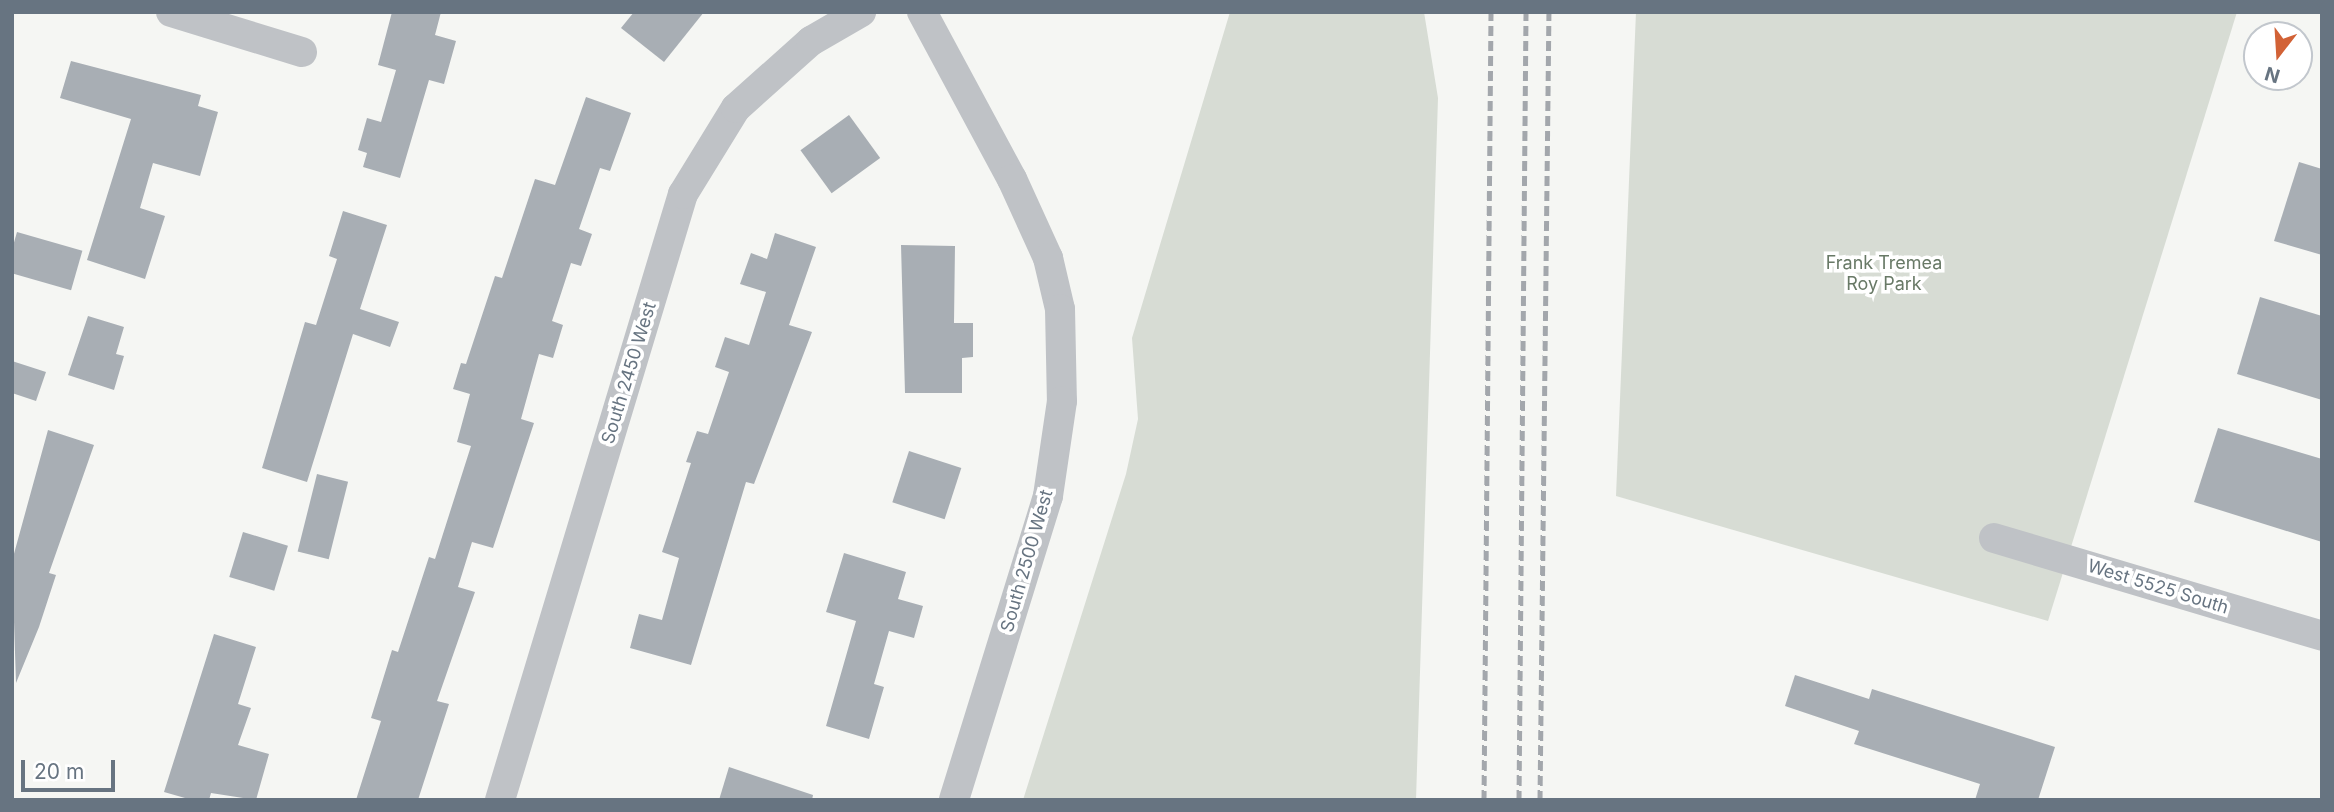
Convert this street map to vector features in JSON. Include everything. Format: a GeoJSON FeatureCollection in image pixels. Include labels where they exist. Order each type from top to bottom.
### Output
{"type":"FeatureCollection","features":[{"type":"Feature","properties":{"kind":"street"},"geometry":{"type":"LineString","coordinates":[[171,12],[302,52]]}},
{"type":"Feature","properties":{"kind":"street","name":"South 2450 West"},"geometry":{"type":"LineString","coordinates":[[499,800],[683,194],[736,108],[811,41],[861,12]]}},
{"type":"Feature","properties":{"kind":"street","name":"South 2500 West"},"geometry":{"type":"LineString","coordinates":[[922,12],[1012,179],[1048,258],[1060,309],[1062,401],[1048,496],[954,800]]}},
{"type":"Feature","properties":{"kind":"street","name":"West 5525 South"},"geometry":{"type":"LineString","coordinates":[[1994,538],[2322,636]]}},
{"type":"Feature","properties":{"kind":"green space"},"geometry":{"type":"Polygon","coordinates":[[[1230,12],[1424,12],[1438,98],[1416,800],[1023,800],[1126,474],[1138,419],[1132,338],[1230,12]]]}},
{"type":"Feature","properties":{"kind":"green space","name":"Frank Tremea Roy Park"},"geometry":{"type":"Polygon","coordinates":[[[1636,12],[2237,12],[2048,621],[1616,496],[1636,12]]]}},
{"type":"Feature","properties":{"kind":"building"},"geometry":{"type":"Polygon","coordinates":[[[392,12],[441,12],[435,35],[456,41],[444,84],[429,80],[400,178],[363,167],[367,153],[358,150],[367,118],[381,122],[396,70],[378,65],[392,12]]]}},
{"type":"Feature","properties":{"kind":"building"},"geometry":{"type":"Polygon","coordinates":[[[634,12],[704,12],[664,62],[621,28],[634,12]]]}},
{"type":"Feature","properties":{"kind":"building"},"geometry":{"type":"Polygon","coordinates":[[[71,61],[201,95],[198,106],[218,112],[200,176],[153,163],[140,208],[165,216],[145,279],[87,260],[131,119],[60,98],[71,61]]]}},
{"type":"Feature","properties":{"kind":"building"},"geometry":{"type":"Polygon","coordinates":[[[586,97],[631,113],[610,171],[600,168],[579,229],[592,234],[581,266],[571,263],[552,321],[563,325],[553,358],[539,354],[521,419],[534,423],[493,548],[472,542],[458,587],[475,592],[437,701],[449,704],[418,800],[356,800],[381,721],[371,718],[392,650],[398,652],[429,557],[435,559],[471,446],[457,442],[470,394],[453,389],[461,363],[466,364],[495,276],[502,278],[535,179],[555,185],[586,97]]]}},
{"type":"Feature","properties":{"kind":"building"},"geometry":{"type":"Polygon","coordinates":[[[849,115],[880,158],[832,193],[800,150],[849,115]]]}},
{"type":"Feature","properties":{"kind":"building"},"geometry":{"type":"Polygon","coordinates":[[[2299,162],[2322,169],[2322,255],[2274,241],[2299,162]]]}},
{"type":"Feature","properties":{"kind":"building"},"geometry":{"type":"Polygon","coordinates":[[[343,211],[387,225],[360,309],[399,322],[390,347],[353,334],[307,482],[262,468],[305,322],[316,325],[337,259],[329,256],[343,211]]]}},
{"type":"Feature","properties":{"kind":"building"},"geometry":{"type":"Polygon","coordinates":[[[17,232],[82,251],[71,290],[12,273],[12,249],[17,232]]]}},
{"type":"Feature","properties":{"kind":"building"},"geometry":{"type":"Polygon","coordinates":[[[775,233],[816,247],[789,325],[812,332],[754,484],[746,482],[691,665],[630,648],[639,614],[662,620],[679,558],[662,552],[691,463],[686,462],[697,431],[708,434],[729,372],[715,367],[725,337],[749,345],[766,292],[740,284],[751,253],[767,259],[775,233]]]}},
{"type":"Feature","properties":{"kind":"building"},"geometry":{"type":"Polygon","coordinates":[[[901,245],[955,246],[954,323],[973,323],[973,357],[962,358],[962,393],[905,393],[901,245]]]}},
{"type":"Feature","properties":{"kind":"building"},"geometry":{"type":"Polygon","coordinates":[[[2260,297],[2322,316],[2322,400],[2237,374],[2260,297]]]}},
{"type":"Feature","properties":{"kind":"building"},"geometry":{"type":"Polygon","coordinates":[[[88,316],[124,327],[116,354],[124,356],[114,390],[68,375],[88,316]]]}},
{"type":"Feature","properties":{"kind":"building"},"geometry":{"type":"Polygon","coordinates":[[[12,361],[46,372],[36,401],[12,393],[12,361]]]}},
{"type":"Feature","properties":{"kind":"building"},"geometry":{"type":"Polygon","coordinates":[[[2218,428],[2322,459],[2322,542],[2194,502],[2218,428]]]}},
{"type":"Feature","properties":{"kind":"building"},"geometry":{"type":"Polygon","coordinates":[[[48,430],[94,445],[49,573],[56,575],[39,627],[16,683],[12,561],[48,430]]]}},
{"type":"Feature","properties":{"kind":"building"},"geometry":{"type":"Polygon","coordinates":[[[909,451],[961,468],[945,519],[892,502],[909,451]]]}},
{"type":"Feature","properties":{"kind":"building"},"geometry":{"type":"Polygon","coordinates":[[[317,474],[348,482],[329,559],[298,552],[317,474]]]}},
{"type":"Feature","properties":{"kind":"building"},"geometry":{"type":"Polygon","coordinates":[[[243,532],[288,546],[274,591],[229,577],[243,532]]]}},
{"type":"Feature","properties":{"kind":"building"},"geometry":{"type":"Polygon","coordinates":[[[844,553],[906,572],[898,599],[923,606],[914,638],[889,631],[874,684],[884,687],[869,739],[826,726],[856,621],[826,612],[844,553]]]}},
{"type":"Feature","properties":{"kind":"building"},"geometry":{"type":"Polygon","coordinates":[[[214,634],[256,647],[238,704],[251,708],[238,745],[269,754],[256,800],[211,793],[209,800],[192,800],[164,792],[214,634]]]}},
{"type":"Feature","properties":{"kind":"building"},"geometry":{"type":"Polygon","coordinates":[[[1795,675],[1869,699],[1872,689],[2055,747],[2038,800],[1975,800],[1980,784],[1854,744],[1859,731],[1785,706],[1795,675]]]}},
{"type":"Feature","properties":{"kind":"building"},"geometry":{"type":"Polygon","coordinates":[[[729,767],[813,795],[812,800],[719,800],[729,767]]]}},
{"type":"Feature","properties":{"kind":"railway"},"geometry":{"type":"LineString","coordinates":[[1484,800],[1491,12]]}},
{"type":"Feature","properties":{"kind":"railway"},"geometry":{"type":"LineString","coordinates":[[1519,800],[1526,12]]}},
{"type":"Feature","properties":{"kind":"railway"},"geometry":{"type":"LineString","coordinates":[[1540,800],[1549,12]]}}]}
